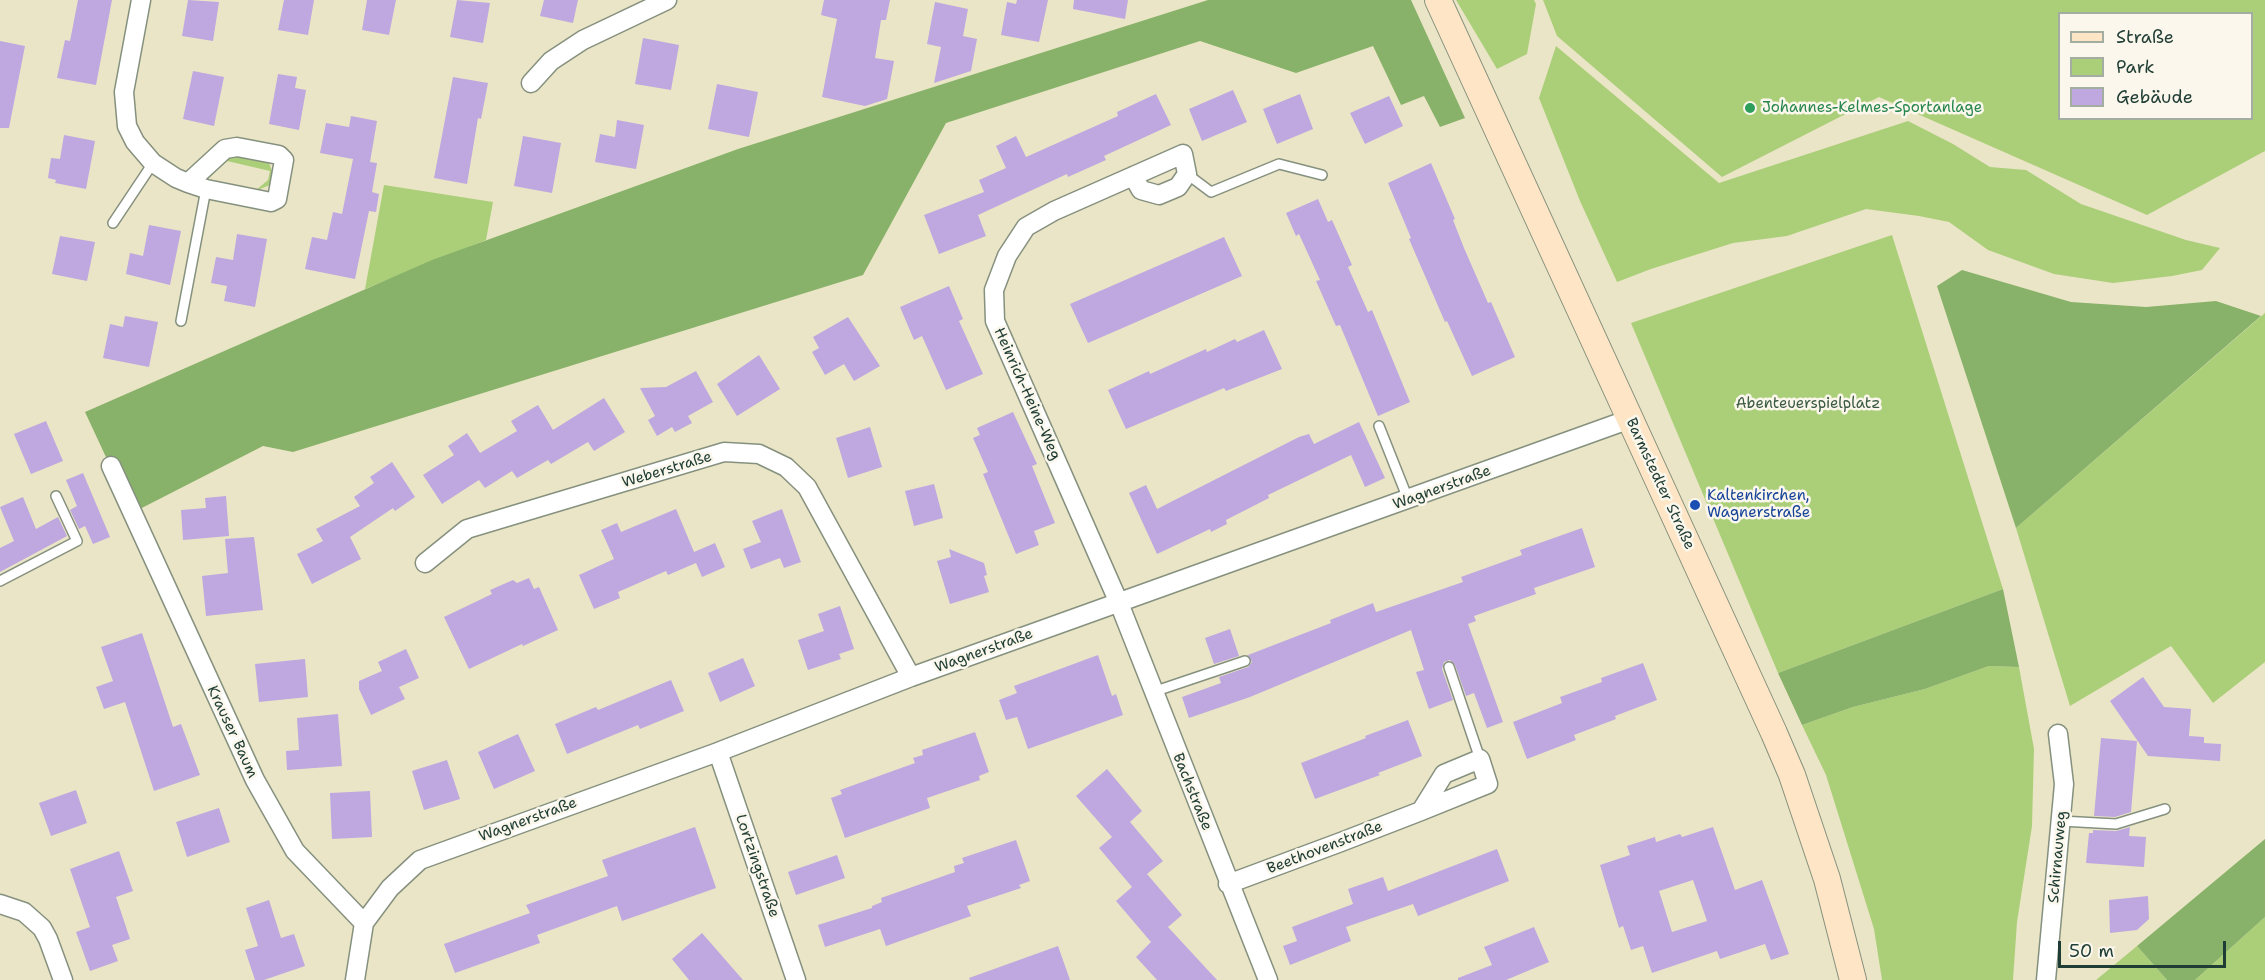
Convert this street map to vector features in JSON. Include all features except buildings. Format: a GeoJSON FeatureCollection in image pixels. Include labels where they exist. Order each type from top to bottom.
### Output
{"type":"FeatureCollection","features":[{"type":"Feature","properties":{"kind":"main road","name":"Barmstedter Straße"},"geometry":{"type":"LineString","coordinates":[[1438,0],[1743,663],[1792,775],[1827,879],[1853,980]]}},
{"type":"Feature","properties":{"kind":"street"},"geometry":{"type":"LineString","coordinates":[[141,0],[124,92],[127,126],[135,142],[153,163],[188,183],[206,189],[234,190],[271,202],[277,199],[284,160],[279,155],[237,147],[225,149],[188,183]]}},
{"type":"Feature","properties":{"kind":"street"},"geometry":{"type":"LineString","coordinates":[[531,83],[551,61],[583,40],[667,0]]}},
{"type":"Feature","properties":{"kind":"street","name":"Heinrich-Heine-Weg"},"geometry":{"type":"LineString","coordinates":[[1119,603],[995,321],[994,290],[1007,256],[1026,227],[1054,211],[1183,154],[1188,174]]}},
{"type":"Feature","properties":{"kind":"street"},"geometry":{"type":"LineString","coordinates":[[1133,176],[1141,190],[1159,195],[1178,187],[1188,174]]}},
{"type":"Feature","properties":{"kind":"street","name":"Wagnerstraße"},"geometry":{"type":"LineString","coordinates":[[364,923],[390,888],[420,860],[718,752],[911,677],[1630,419]]}},
{"type":"Feature","properties":{"kind":"street","name":"Weberstraße"},"geometry":{"type":"LineString","coordinates":[[425,563],[467,529],[724,452],[759,454],[786,467],[807,487],[911,677]]}},
{"type":"Feature","properties":{"kind":"street","name":"Krauser Baum"},"geometry":{"type":"LineString","coordinates":[[111,466],[255,780],[295,851],[364,923]]}},
{"type":"Feature","properties":{"kind":"street","name":"Bachstraße"},"geometry":{"type":"LineString","coordinates":[[1119,603],[1228,884],[1268,980]]}},
{"type":"Feature","properties":{"kind":"street","name":"Schirnauweg"},"geometry":{"type":"LineString","coordinates":[[2046,980],[2064,784],[2058,734]]}},
{"type":"Feature","properties":{"kind":"street","name":"Lortzingstraße"},"geometry":{"type":"LineString","coordinates":[[718,752],[796,980]]}},
{"type":"Feature","properties":{"kind":"street"},"geometry":{"type":"LineString","coordinates":[[1421,811],[1444,774],[1480,759]]}},
{"type":"Feature","properties":{"kind":"street","name":"Beethovenstraße"},"geometry":{"type":"LineString","coordinates":[[1228,884],[1488,784],[1480,759]]}},
{"type":"Feature","properties":{"kind":"street"},"geometry":{"type":"LineString","coordinates":[[0,904],[24,912],[42,928],[63,980]]}},
{"type":"Feature","properties":{"kind":"street"},"geometry":{"type":"LineString","coordinates":[[355,980],[364,923]]}},
{"type":"Feature","properties":{"kind":"lane"},"geometry":{"type":"LineString","coordinates":[[113,223],[153,163]]}},
{"type":"Feature","properties":{"kind":"lane"},"geometry":{"type":"LineString","coordinates":[[1188,174],[1211,192],[1279,164],[1322,175]]}},
{"type":"Feature","properties":{"kind":"lane"},"geometry":{"type":"LineString","coordinates":[[181,321],[206,189]]}},
{"type":"Feature","properties":{"kind":"lane"},"geometry":{"type":"LineString","coordinates":[[1379,426],[1408,499]]}},
{"type":"Feature","properties":{"kind":"lane"},"geometry":{"type":"LineString","coordinates":[[0,581],[77,541],[56,496]]}},
{"type":"Feature","properties":{"kind":"lane"},"geometry":{"type":"LineString","coordinates":[[1153,692],[1245,661]]}},
{"type":"Feature","properties":{"kind":"lane"},"geometry":{"type":"LineString","coordinates":[[1449,667],[1480,759]]}},
{"type":"Feature","properties":{"kind":"lane"},"geometry":{"type":"LineString","coordinates":[[2061,821],[2116,824],[2165,809]]}},
{"type":"Feature","properties":{"kind":"green space"},"geometry":{"type":"Polygon","coordinates":[[[1208,0],[1411,0],[1465,118],[1440,127],[1424,96],[1401,105],[1373,46],[1296,73],[1200,41],[946,123],[863,275],[293,452],[263,446],[132,513],[85,412],[432,260],[738,149],[1208,0]]]}},
{"type":"Feature","properties":{"kind":"green space"},"geometry":{"type":"Polygon","coordinates":[[[1456,0],[1534,0],[1536,4],[1527,54],[1497,69],[1456,0]]]}},
{"type":"Feature","properties":{"kind":"green space","name":"Johannes-Kelmes-Sportanlage"},"geometry":{"type":"Polygon","coordinates":[[[1543,0],[2265,0],[2265,151],[2147,215],[1879,97],[1722,177],[1557,36],[1543,0]]]}},
{"type":"Feature","properties":{"kind":"green space"},"geometry":{"type":"Polygon","coordinates":[[[1556,46],[1719,183],[1908,121],[1953,144],[1990,167],[2026,170],[2081,204],[2186,240],[2220,248],[2202,270],[2113,283],[2054,274],[1988,250],[1949,222],[1866,209],[1787,236],[1733,243],[1617,282],[1580,201],[1539,98],[1556,46]]]}},
{"type":"Feature","properties":{"kind":"green space"},"geometry":{"type":"Polygon","coordinates":[[[236,154],[269,163],[274,176],[270,185],[255,191],[268,180],[270,171],[227,161],[208,179],[202,178],[228,156],[236,154]]]}},
{"type":"Feature","properties":{"kind":"green space"},"geometry":{"type":"Polygon","coordinates":[[[384,185],[493,202],[486,240],[365,289],[384,185]]]}},
{"type":"Feature","properties":{"kind":"green space","name":"Abenteuerspielplatz"},"geometry":{"type":"Polygon","coordinates":[[[1892,235],[2003,589],[1778,673],[1631,323],[1892,235]]]}},
{"type":"Feature","properties":{"kind":"green space"},"geometry":{"type":"Polygon","coordinates":[[[1962,270],[2071,302],[2146,307],[2216,301],[2261,316],[2016,528],[1937,286],[1962,270]]]}},
{"type":"Feature","properties":{"kind":"green space"},"geometry":{"type":"Polygon","coordinates":[[[2265,313],[2265,662],[2213,703],[2171,646],[2070,706],[2016,528],[2265,313]]]}},
{"type":"Feature","properties":{"kind":"green space"},"geometry":{"type":"Polygon","coordinates":[[[2003,589],[2019,667],[1989,666],[1925,689],[1853,707],[1802,725],[1778,673],[2003,589]]]}},
{"type":"Feature","properties":{"kind":"green space"},"geometry":{"type":"Polygon","coordinates":[[[1989,666],[2019,667],[2034,749],[2032,826],[2017,922],[2013,980],[1882,980],[1874,929],[1826,775],[1802,725],[1853,707],[1925,689],[1989,666]]]}},
{"type":"Feature","properties":{"kind":"green space"},"geometry":{"type":"Polygon","coordinates":[[[2265,839],[2265,917],[2195,980],[2167,980],[2137,946],[2265,839]]]}},
{"type":"Feature","properties":{"kind":"green space"},"geometry":{"type":"Polygon","coordinates":[[[2265,917],[2265,980],[2195,980],[2265,917]]]}},
{"type":"Feature","properties":{"kind":"green space"},"geometry":{"type":"Polygon","coordinates":[[[2137,946],[2167,980],[2096,980],[2137,946]]]}},
{"type":"Feature","properties":{"kind":"place","name":"Johannes-Kelmes-Sportanlage"},"geometry":{"type":"Point","coordinates":[1750,108]}},
{"type":"Feature","properties":{"kind":"place","name":"Kaltenkirchen, Wagnerstraße"},"geometry":{"type":"Point","coordinates":[1695,505]}}]}
